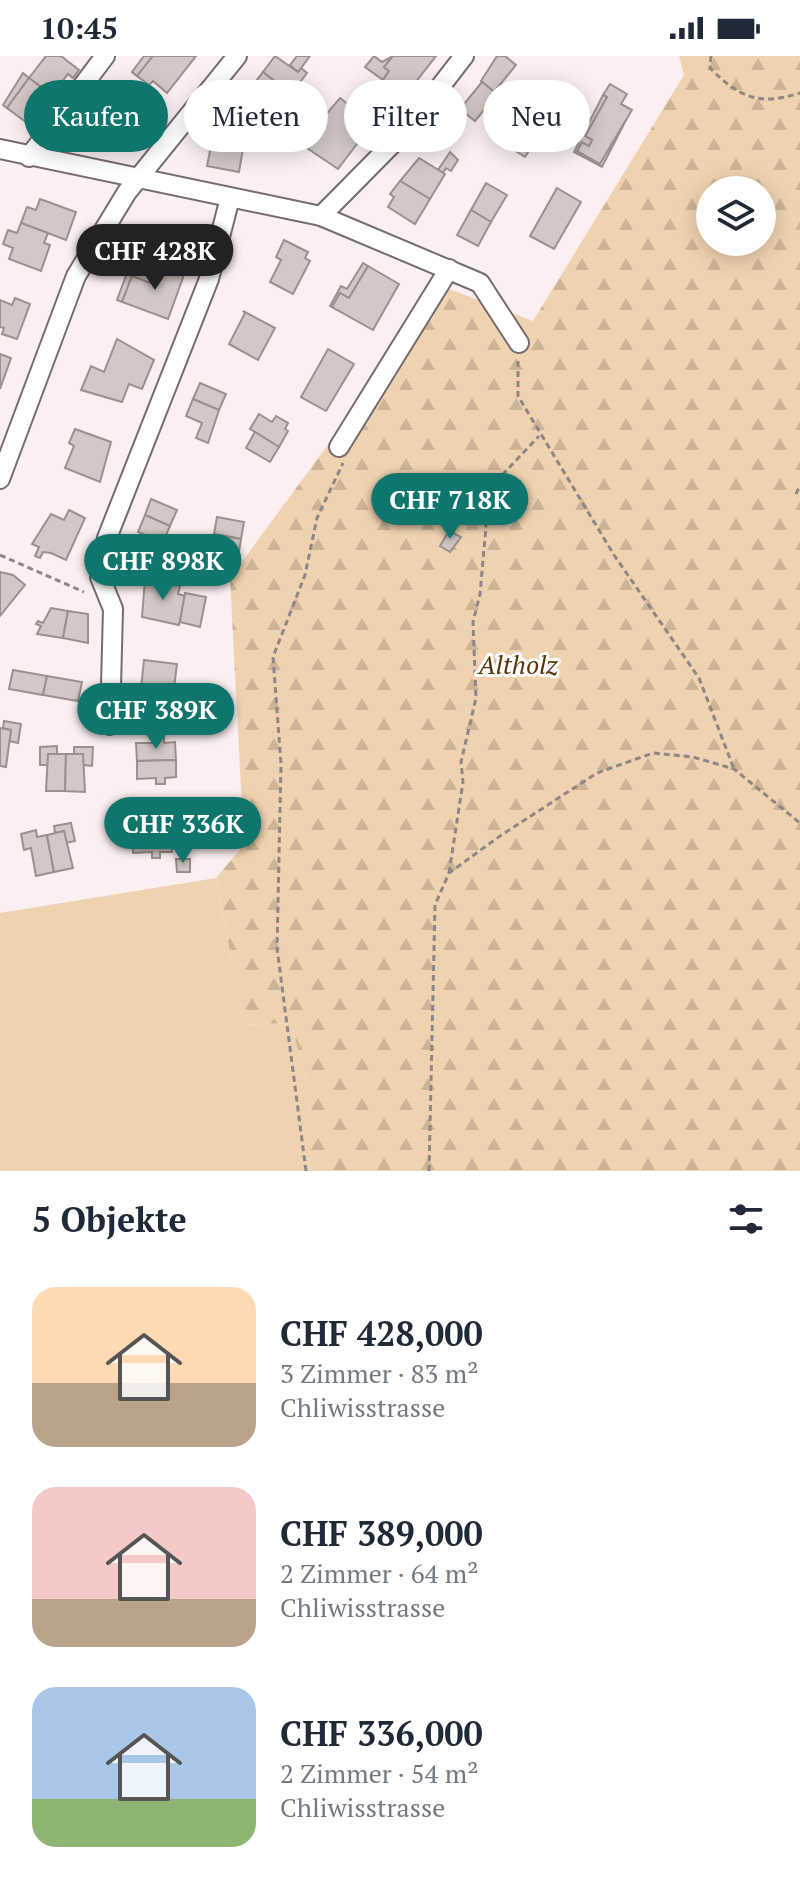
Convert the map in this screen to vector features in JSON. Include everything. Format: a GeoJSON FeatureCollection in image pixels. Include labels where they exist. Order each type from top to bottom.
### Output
{"type":"FeatureCollection","features":[{"type":"Feature","properties":{"kind":"street"},"geometry":{"type":"LineString","coordinates":[[29,157],[105,56]]}},
{"type":"Feature","properties":{"kind":"street"},"geometry":{"type":"LineString","coordinates":[[0,479],[76,276],[138,179],[237,56]]}},
{"type":"Feature","properties":{"kind":"street"},"geometry":{"type":"LineString","coordinates":[[321,216],[409,127],[464,56]]}},
{"type":"Feature","properties":{"kind":"street"},"geometry":{"type":"LineString","coordinates":[[0,149],[321,216],[480,283],[519,343]]}},
{"type":"Feature","properties":{"kind":"street"},"geometry":{"type":"LineString","coordinates":[[110,725],[110,603],[100,577],[107,538],[209,279],[230,198]]}},
{"type":"Feature","properties":{"kind":"street"},"geometry":{"type":"LineString","coordinates":[[339,447],[449,269]]}},
{"type":"Feature","properties":{"kind":"path"},"geometry":{"type":"LineString","coordinates":[[711,56],[710,68],[733,91],[772,102],[800,93]]}},
{"type":"Feature","properties":{"kind":"path"},"geometry":{"type":"LineString","coordinates":[[519,343],[518,396],[539,436],[614,555],[699,678],[734,769]]}},
{"type":"Feature","properties":{"kind":"path"},"geometry":{"type":"LineString","coordinates":[[429,1171],[435,905],[449,873],[463,782],[461,762],[476,698],[473,622],[480,594],[486,527],[481,503],[489,489],[539,436]]}},
{"type":"Feature","properties":{"kind":"path"},"geometry":{"type":"LineString","coordinates":[[306,1171],[277,948],[281,764],[273,657],[305,575],[317,518],[344,465],[339,447]]}},
{"type":"Feature","properties":{"kind":"path"},"geometry":{"type":"LineString","coordinates":[[796,494],[800,485]]}},
{"type":"Feature","properties":{"kind":"path"},"geometry":{"type":"LineString","coordinates":[[0,555],[110,603]]}},
{"type":"Feature","properties":{"kind":"path"},"geometry":{"type":"LineString","coordinates":[[449,873],[597,773],[653,753],[693,757],[734,769],[800,823]]}},
{"type":"Feature","properties":{"kind":"green space","name":"Altholz"},"geometry":{"type":"Polygon","coordinates":[[[679,56],[800,56],[800,1171],[312,1171],[300,1140],[311,1100],[291,1023],[244,1025],[216,878],[244,845],[230,578],[444,287],[533,321],[684,75],[679,56]]]}},
{"type":"Feature","properties":{"kind":"green space"},"geometry":{"type":"Polygon","coordinates":[[[216,878],[244,1025],[291,1023],[311,1100],[300,1140],[312,1171],[0,1171],[0,913],[216,878]]]}},
{"type":"Feature","properties":{"kind":"building"},"geometry":{"type":"Polygon","coordinates":[[[46,56],[61,56],[79,70],[73,78],[68,74],[63,80],[29,78],[46,56]]]}},
{"type":"Feature","properties":{"kind":"building"},"geometry":{"type":"Polygon","coordinates":[[[144,56],[153,56],[137,76],[132,72],[144,56]]]}},
{"type":"Feature","properties":{"kind":"building"},"geometry":{"type":"Polygon","coordinates":[[[153,56],[196,56],[168,92],[168,80],[142,80],[137,76],[153,56]]]}},
{"type":"Feature","properties":{"kind":"building"},"geometry":{"type":"Polygon","coordinates":[[[275,56],[298,72],[301,68],[307,73],[302,80],[273,80],[263,72],[275,56]]]}},
{"type":"Feature","properties":{"kind":"building"},"geometry":{"type":"Polygon","coordinates":[[[297,56],[310,56],[298,72],[290,65],[297,56]]]}},
{"type":"Feature","properties":{"kind":"building"},"geometry":{"type":"Polygon","coordinates":[[[374,56],[382,62],[393,56],[384,67],[389,71],[383,80],[365,67],[374,56]]]}},
{"type":"Feature","properties":{"kind":"building"},"geometry":{"type":"Polygon","coordinates":[[[393,56],[436,56],[417,80],[383,80],[389,71],[384,67],[393,56]]]}},
{"type":"Feature","properties":{"kind":"building"},"geometry":{"type":"Polygon","coordinates":[[[497,56],[505,56],[516,65],[504,80],[481,81],[497,56]]]}},
{"type":"Feature","properties":{"kind":"building"},"geometry":{"type":"Polygon","coordinates":[[[263,72],[273,80],[257,80],[263,72]]]}},
{"type":"Feature","properties":{"kind":"building"},"geometry":{"type":"Polygon","coordinates":[[[23,73],[29,78],[24,80],[24,85],[7,108],[3,105],[23,73]]]}},
{"type":"Feature","properties":{"kind":"building"},"geometry":{"type":"Polygon","coordinates":[[[483,83],[483,111],[475,121],[467,115],[467,100],[483,83]]]}},
{"type":"Feature","properties":{"kind":"building"},"geometry":{"type":"Polygon","coordinates":[[[610,84],[627,94],[621,104],[632,110],[600,164],[579,152],[590,152],[590,127],[607,97],[603,95],[610,84]]]}},
{"type":"Feature","properties":{"kind":"building"},"geometry":{"type":"Polygon","coordinates":[[[24,85],[24,121],[7,108],[24,85]]]}},
{"type":"Feature","properties":{"kind":"building"},"geometry":{"type":"Polygon","coordinates":[[[603,95],[607,97],[590,127],[590,121],[603,95]]]}},
{"type":"Feature","properties":{"kind":"building"},"geometry":{"type":"Polygon","coordinates":[[[340,98],[344,101],[344,152],[351,152],[338,169],[313,152],[328,152],[328,112],[340,98]]]}},
{"type":"Feature","properties":{"kind":"building"},"geometry":{"type":"Polygon","coordinates":[[[626,120],[602,167],[574,152],[600,164],[626,120]]]}},
{"type":"Feature","properties":{"kind":"building"},"geometry":{"type":"Polygon","coordinates":[[[210,152],[242,152],[239,172],[207,166],[210,152]]]}},
{"type":"Feature","properties":{"kind":"building"},"geometry":{"type":"Polygon","coordinates":[[[450,152],[458,160],[451,171],[446,168],[443,173],[438,170],[450,152]]]}},
{"type":"Feature","properties":{"kind":"building"},"geometry":{"type":"Polygon","coordinates":[[[419,158],[445,174],[430,199],[400,181],[419,158]]]}},
{"type":"Feature","properties":{"kind":"building"},"geometry":{"type":"Polygon","coordinates":[[[400,181],[430,199],[415,224],[388,207],[394,197],[390,194],[400,181]]]}},
{"type":"Feature","properties":{"kind":"building"},"geometry":{"type":"Polygon","coordinates":[[[486,183],[507,195],[491,222],[471,210],[486,183]]]}},
{"type":"Feature","properties":{"kind":"building"},"geometry":{"type":"Polygon","coordinates":[[[557,188],[581,202],[554,249],[530,236],[557,188]]]}},
{"type":"Feature","properties":{"kind":"building"},"geometry":{"type":"Polygon","coordinates":[[[40,199],[76,212],[66,240],[21,223],[27,207],[36,210],[40,199]]]}},
{"type":"Feature","properties":{"kind":"building"},"geometry":{"type":"Polygon","coordinates":[[[471,210],[491,222],[478,246],[457,235],[471,210]]]}},
{"type":"Feature","properties":{"kind":"building"},"geometry":{"type":"Polygon","coordinates":[[[21,223],[48,233],[44,243],[50,245],[41,271],[9,259],[13,248],[3,244],[8,230],[17,233],[21,223]]]}},
{"type":"Feature","properties":{"kind":"building"},"geometry":{"type":"Polygon","coordinates":[[[284,240],[308,252],[305,258],[310,261],[293,294],[270,282],[281,260],[276,257],[284,240]]]}},
{"type":"Feature","properties":{"kind":"building"},"geometry":{"type":"Polygon","coordinates":[[[363,263],[368,266],[349,298],[340,293],[330,306],[341,286],[347,289],[363,263]]]}},
{"type":"Feature","properties":{"kind":"building"},"geometry":{"type":"Polygon","coordinates":[[[130,265],[156,275],[150,283],[132,276],[122,302],[117,300],[130,265]]]}},
{"type":"Feature","properties":{"kind":"building"},"geometry":{"type":"Polygon","coordinates":[[[159,265],[185,272],[168,319],[122,302],[132,276],[150,283],[159,265]]]}},
{"type":"Feature","properties":{"kind":"building"},"geometry":{"type":"Polygon","coordinates":[[[368,266],[399,284],[373,330],[332,307],[340,293],[349,298],[368,266]]]}},
{"type":"Feature","properties":{"kind":"building"},"geometry":{"type":"Polygon","coordinates":[[[15,298],[30,304],[17,339],[2,334],[4,328],[0,327],[0,300],[12,305],[15,298]]]}},
{"type":"Feature","properties":{"kind":"building"},"geometry":{"type":"Polygon","coordinates":[[[243,311],[275,328],[258,360],[229,344],[245,313],[243,311]]]}},
{"type":"Feature","properties":{"kind":"building"},"geometry":{"type":"Polygon","coordinates":[[[117,339],[154,360],[142,389],[129,384],[122,402],[81,390],[91,366],[104,372],[117,339]]]}},
{"type":"Feature","properties":{"kind":"building"},"geometry":{"type":"Polygon","coordinates":[[[328,349],[354,364],[326,411],[301,397],[328,349]]]}},
{"type":"Feature","properties":{"kind":"building"},"geometry":{"type":"Polygon","coordinates":[[[0,354],[11,358],[0,389],[0,354]]]}},
{"type":"Feature","properties":{"kind":"building"},"geometry":{"type":"Polygon","coordinates":[[[200,383],[226,394],[219,410],[193,399],[200,383]]]}},
{"type":"Feature","properties":{"kind":"building"},"geometry":{"type":"Polygon","coordinates":[[[193,399],[219,410],[208,443],[196,438],[202,423],[186,416],[193,399]]]}},
{"type":"Feature","properties":{"kind":"building"},"geometry":{"type":"Polygon","coordinates":[[[259,414],[272,422],[276,416],[288,423],[285,429],[288,431],[279,447],[250,429],[259,414]]]}},
{"type":"Feature","properties":{"kind":"building"},"geometry":{"type":"Polygon","coordinates":[[[75,429],[111,442],[100,482],[65,468],[74,446],[69,443],[75,429]]]}},
{"type":"Feature","properties":{"kind":"building"},"geometry":{"type":"Polygon","coordinates":[[[255,432],[279,447],[270,462],[246,448],[255,432]]]}},
{"type":"Feature","properties":{"kind":"building"},"geometry":{"type":"Polygon","coordinates":[[[151,499],[177,510],[170,526],[145,515],[151,499]]]}},
{"type":"Feature","properties":{"kind":"building"},"geometry":{"type":"Polygon","coordinates":[[[69,510],[85,518],[66,560],[51,553],[43,552],[40,558],[35,556],[39,547],[32,544],[51,514],[64,520],[69,510]]]}},
{"type":"Feature","properties":{"kind":"building"},"geometry":{"type":"Polygon","coordinates":[[[145,515],[170,526],[163,542],[138,532],[145,515]]]}},
{"type":"Feature","properties":{"kind":"building"},"geometry":{"type":"Polygon","coordinates":[[[217,517],[244,522],[241,539],[214,534],[217,517]]]}},
{"type":"Feature","properties":{"kind":"building"},"geometry":{"type":"Polygon","coordinates":[[[449,531],[461,537],[450,552],[440,546],[449,531]]]}},
{"type":"Feature","properties":{"kind":"building"},"geometry":{"type":"Polygon","coordinates":[[[214,534],[241,539],[238,557],[210,551],[214,534]]]}},
{"type":"Feature","properties":{"kind":"building"},"geometry":{"type":"Polygon","coordinates":[[[0,572],[13,575],[25,585],[0,616],[0,572]]]}},
{"type":"Feature","properties":{"kind":"building"},"geometry":{"type":"Polygon","coordinates":[[[145,579],[180,586],[178,594],[185,596],[179,625],[142,617],[145,579]]]}},
{"type":"Feature","properties":{"kind":"building"},"geometry":{"type":"Polygon","coordinates":[[[185,593],[206,597],[200,627],[180,622],[185,593]]]}},
{"type":"Feature","properties":{"kind":"building"},"geometry":{"type":"Polygon","coordinates":[[[51,608],[68,611],[63,638],[37,634],[41,626],[36,624],[38,621],[43,623],[51,608]]]}},
{"type":"Feature","properties":{"kind":"building"},"geometry":{"type":"Polygon","coordinates":[[[68,611],[88,614],[88,643],[63,638],[68,611]]]}},
{"type":"Feature","properties":{"kind":"building"},"geometry":{"type":"Polygon","coordinates":[[[144,660],[177,664],[172,704],[148,701],[150,689],[141,688],[144,660]]]}},
{"type":"Feature","properties":{"kind":"building"},"geometry":{"type":"Polygon","coordinates":[[[13,670],[47,676],[43,695],[9,689],[13,670]]]}},
{"type":"Feature","properties":{"kind":"building"},"geometry":{"type":"Polygon","coordinates":[[[47,676],[82,682],[78,701],[43,695],[47,676]]]}},
{"type":"Feature","properties":{"kind":"building"},"geometry":{"type":"Polygon","coordinates":[[[4,721],[21,724],[18,743],[9,741],[11,730],[3,728],[4,721]]]}},
{"type":"Feature","properties":{"kind":"building"},"geometry":{"type":"Polygon","coordinates":[[[0,728],[11,730],[6,767],[0,766],[0,728]]]}},
{"type":"Feature","properties":{"kind":"building"},"geometry":{"type":"Polygon","coordinates":[[[155,737],[164,737],[164,743],[175,742],[176,760],[137,761],[136,743],[155,743],[155,737]]]}},
{"type":"Feature","properties":{"kind":"building"},"geometry":{"type":"Polygon","coordinates":[[[57,746],[57,754],[48,754],[48,765],[40,765],[40,747],[57,746]]]}},
{"type":"Feature","properties":{"kind":"building"},"geometry":{"type":"Polygon","coordinates":[[[74,747],[93,747],[92,766],[83,765],[83,754],[74,754],[74,747]]]}},
{"type":"Feature","properties":{"kind":"building"},"geometry":{"type":"Polygon","coordinates":[[[48,754],[66,754],[65,791],[46,791],[48,754]]]}},
{"type":"Feature","properties":{"kind":"building"},"geometry":{"type":"Polygon","coordinates":[[[66,754],[83,754],[85,792],[65,791],[66,754]]]}},
{"type":"Feature","properties":{"kind":"building"},"geometry":{"type":"Polygon","coordinates":[[[176,760],[176,777],[165,778],[165,784],[156,784],[156,778],[137,779],[137,761],[176,760]]]}},
{"type":"Feature","properties":{"kind":"building"},"geometry":{"type":"Polygon","coordinates":[[[151,811],[159,811],[160,817],[171,817],[172,834],[133,835],[132,817],[151,817],[151,811]]]}},
{"type":"Feature","properties":{"kind":"building"},"geometry":{"type":"Polygon","coordinates":[[[71,823],[75,841],[66,843],[64,831],[55,833],[54,826],[71,823]]]}},
{"type":"Feature","properties":{"kind":"building"},"geometry":{"type":"Polygon","coordinates":[[[36,830],[37,837],[47,835],[54,872],[36,876],[31,848],[24,850],[21,834],[36,830]]]}},
{"type":"Feature","properties":{"kind":"building"},"geometry":{"type":"Polygon","coordinates":[[[64,831],[73,868],[54,872],[47,835],[64,831]]]}},
{"type":"Feature","properties":{"kind":"building"},"geometry":{"type":"Polygon","coordinates":[[[172,834],[172,852],[160,852],[160,858],[152,858],[152,852],[133,853],[133,835],[172,834]]]}},
{"type":"Feature","properties":{"kind":"building"},"geometry":{"type":"Polygon","coordinates":[[[176,859],[190,859],[190,872],[177,872],[176,859]]]}}]}
